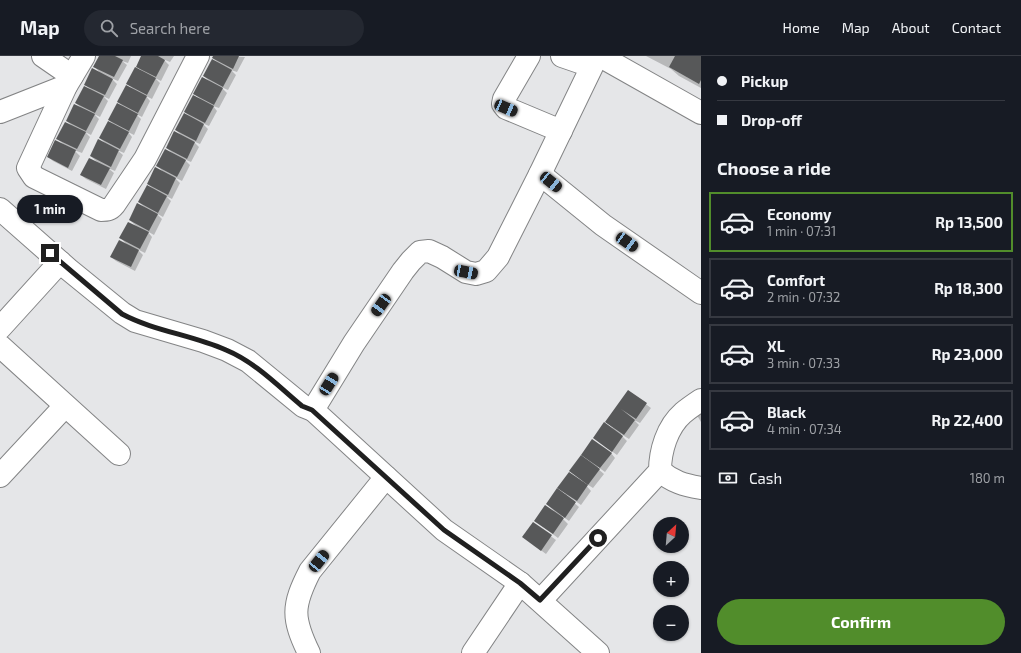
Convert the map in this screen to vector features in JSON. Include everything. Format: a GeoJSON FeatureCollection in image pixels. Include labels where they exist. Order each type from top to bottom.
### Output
{"type":"FeatureCollection","features":[{"type":"Feature","properties":{"kind":"street"},"geometry":{"type":"LineString","coordinates":[[43,56],[69,81]]}},
{"type":"Feature","properties":{"kind":"street"},"geometry":{"type":"LineString","coordinates":[[84,56],[69,81],[28,165],[29,172],[34,177],[101,210],[110,210],[114,206],[145,158],[198,56]]}},
{"type":"Feature","properties":{"kind":"street"},"geometry":{"type":"LineString","coordinates":[[529,56],[502,104],[506,108],[561,131]]}},
{"type":"Feature","properties":{"kind":"street"},"geometry":{"type":"LineString","coordinates":[[562,56],[596,59],[701,113]]}},
{"type":"Feature","properties":{"kind":"street"},"geometry":{"type":"LineString","coordinates":[[312,410],[354,344],[411,261],[420,252],[429,251],[466,272],[476,274],[486,271],[498,257],[596,59]]}},
{"type":"Feature","properties":{"kind":"street"},"geometry":{"type":"LineString","coordinates":[[0,112],[69,81]]}},
{"type":"Feature","properties":{"kind":"street"},"geometry":{"type":"LineString","coordinates":[[540,174],[603,225],[701,293]]}},
{"type":"Feature","properties":{"kind":"street"},"geometry":{"type":"LineString","coordinates":[[0,209],[122,314],[135,321],[203,341],[227,350],[248,361],[302,406],[312,410],[444,530],[520,583],[598,653]]}},
{"type":"Feature","properties":{"kind":"street"},"geometry":{"type":"LineString","coordinates":[[0,328],[60,262]]}},
{"type":"Feature","properties":{"kind":"street"},"geometry":{"type":"LineString","coordinates":[[0,346],[119,454]]}},
{"type":"Feature","properties":{"kind":"street"},"geometry":{"type":"LineString","coordinates":[[540,600],[660,471],[660,459],[664,444],[672,428],[682,414],[701,400]]}},
{"type":"Feature","properties":{"kind":"street"},"geometry":{"type":"LineString","coordinates":[[0,476],[65,406]]}},
{"type":"Feature","properties":{"kind":"street"},"geometry":{"type":"LineString","coordinates":[[660,471],[671,480],[701,488]]}},
{"type":"Feature","properties":{"kind":"street"},"geometry":{"type":"LineString","coordinates":[[309,653],[297,622],[297,601],[302,587],[310,571],[386,477]]}},
{"type":"Feature","properties":{"kind":"street"},"geometry":{"type":"LineString","coordinates":[[473,653],[520,583]]}},
{"type":"Feature","properties":{"kind":"building"},"geometry":{"type":"Polygon","coordinates":[[[99,56],[115,56],[123,60],[114,77],[93,67],[99,56]]]}},
{"type":"Feature","properties":{"kind":"building"},"geometry":{"type":"Polygon","coordinates":[[[141,56],[158,56],[165,60],[156,77],[136,67],[141,56]]]}},
{"type":"Feature","properties":{"kind":"building"},"geometry":{"type":"Polygon","coordinates":[[[213,56],[239,56],[233,69],[212,58],[213,56]]]}},
{"type":"Feature","properties":{"kind":"building"},"geometry":{"type":"Polygon","coordinates":[[[675,56],[701,56],[701,80],[699,84],[669,67],[675,56]]]}},
{"type":"Feature","properties":{"kind":"building"},"geometry":{"type":"Polygon","coordinates":[[[212,59],[232,70],[223,87],[203,76],[212,59]]]}},
{"type":"Feature","properties":{"kind":"building"},"geometry":{"type":"Polygon","coordinates":[[[135,67],[156,78],[147,95],[126,84],[135,67]]]}},
{"type":"Feature","properties":{"kind":"building"},"geometry":{"type":"Polygon","coordinates":[[[92,68],[113,79],[105,95],[84,85],[92,68]]]}},
{"type":"Feature","properties":{"kind":"building"},"geometry":{"type":"Polygon","coordinates":[[[202,77],[223,88],[214,105],[193,94],[202,77]]]}},
{"type":"Feature","properties":{"kind":"building"},"geometry":{"type":"Polygon","coordinates":[[[126,85],[147,96],[138,113],[117,102],[126,85]]]}},
{"type":"Feature","properties":{"kind":"building"},"geometry":{"type":"Polygon","coordinates":[[[84,86],[104,96],[95,113],[75,103],[84,86]]]}},
{"type":"Feature","properties":{"kind":"building"},"geometry":{"type":"Polygon","coordinates":[[[193,95],[214,106],[205,123],[184,112],[193,95]]]}},
{"type":"Feature","properties":{"kind":"building"},"geometry":{"type":"Polygon","coordinates":[[[117,103],[138,114],[129,131],[108,120],[117,103]]]}},
{"type":"Feature","properties":{"kind":"building"},"geometry":{"type":"Polygon","coordinates":[[[74,104],[95,114],[86,131],[66,121],[74,104]]]}},
{"type":"Feature","properties":{"kind":"building"},"geometry":{"type":"Polygon","coordinates":[[[184,113],[204,124],[196,141],[175,130],[184,113]]]}},
{"type":"Feature","properties":{"kind":"building"},"geometry":{"type":"Polygon","coordinates":[[[108,121],[129,132],[120,149],[99,138],[108,121]]]}},
{"type":"Feature","properties":{"kind":"building"},"geometry":{"type":"Polygon","coordinates":[[[65,122],[86,132],[77,149],[56,139],[65,122]]]}},
{"type":"Feature","properties":{"kind":"building"},"geometry":{"type":"Polygon","coordinates":[[[174,131],[195,142],[187,159],[166,148],[174,131]]]}},
{"type":"Feature","properties":{"kind":"building"},"geometry":{"type":"Polygon","coordinates":[[[98,139],[119,150],[111,167],[90,156],[98,139]]]}},
{"type":"Feature","properties":{"kind":"building"},"geometry":{"type":"Polygon","coordinates":[[[55,140],[76,150],[68,168],[47,157],[55,140]]]}},
{"type":"Feature","properties":{"kind":"building"},"geometry":{"type":"Polygon","coordinates":[[[165,149],[186,160],[177,177],[156,166],[165,149]]]}},
{"type":"Feature","properties":{"kind":"building"},"geometry":{"type":"Polygon","coordinates":[[[89,158],[110,168],[101,185],[80,175],[89,158]]]}},
{"type":"Feature","properties":{"kind":"building"},"geometry":{"type":"Polygon","coordinates":[[[155,167],[176,178],[168,195],[147,184],[155,167]]]}},
{"type":"Feature","properties":{"kind":"building"},"geometry":{"type":"Polygon","coordinates":[[[147,185],[167,196],[158,213],[138,202],[147,185]]]}},
{"type":"Feature","properties":{"kind":"building"},"geometry":{"type":"Polygon","coordinates":[[[137,203],[158,214],[149,231],[129,220],[137,203]]]}},
{"type":"Feature","properties":{"kind":"building"},"geometry":{"type":"Polygon","coordinates":[[[128,222],[149,232],[140,249],[119,238],[128,222]]]}},
{"type":"Feature","properties":{"kind":"building"},"geometry":{"type":"Polygon","coordinates":[[[119,240],[139,250],[131,267],[110,257],[119,240]]]}},
{"type":"Feature","properties":{"kind":"building"},"geometry":{"type":"Polygon","coordinates":[[[628,390],[647,403],[636,419],[621,409],[635,420],[624,435],[605,422],[628,390]]]}},
{"type":"Feature","properties":{"kind":"building"},"geometry":{"type":"Polygon","coordinates":[[[604,422],[623,436],[612,452],[593,438],[604,422]]]}},
{"type":"Feature","properties":{"kind":"building"},"geometry":{"type":"Polygon","coordinates":[[[592,439],[612,453],[600,468],[581,455],[592,439]]]}},
{"type":"Feature","properties":{"kind":"building"},"geometry":{"type":"Polygon","coordinates":[[[581,455],[600,469],[588,485],[569,471],[581,455]]]}},
{"type":"Feature","properties":{"kind":"building"},"geometry":{"type":"Polygon","coordinates":[[[569,472],[588,485],[577,501],[557,488],[569,472]]]}},
{"type":"Feature","properties":{"kind":"building"},"geometry":{"type":"Polygon","coordinates":[[[557,488],[576,502],[565,518],[546,504],[557,488]]]}},
{"type":"Feature","properties":{"kind":"building"},"geometry":{"type":"Polygon","coordinates":[[[545,505],[564,518],[553,534],[534,521],[545,505]]]}},
{"type":"Feature","properties":{"kind":"building"},"geometry":{"type":"Polygon","coordinates":[[[533,522],[552,535],[541,551],[522,537],[533,522]]]}},
{"type":"Feature","properties":{"kind":"route"},"geometry":{"type":"LineString","coordinates":[[50,253],[122,314],[135,321],[203,341],[227,350],[248,361],[302,406],[312,410],[444,530],[520,583],[540,600],[598,538]]}}]}
